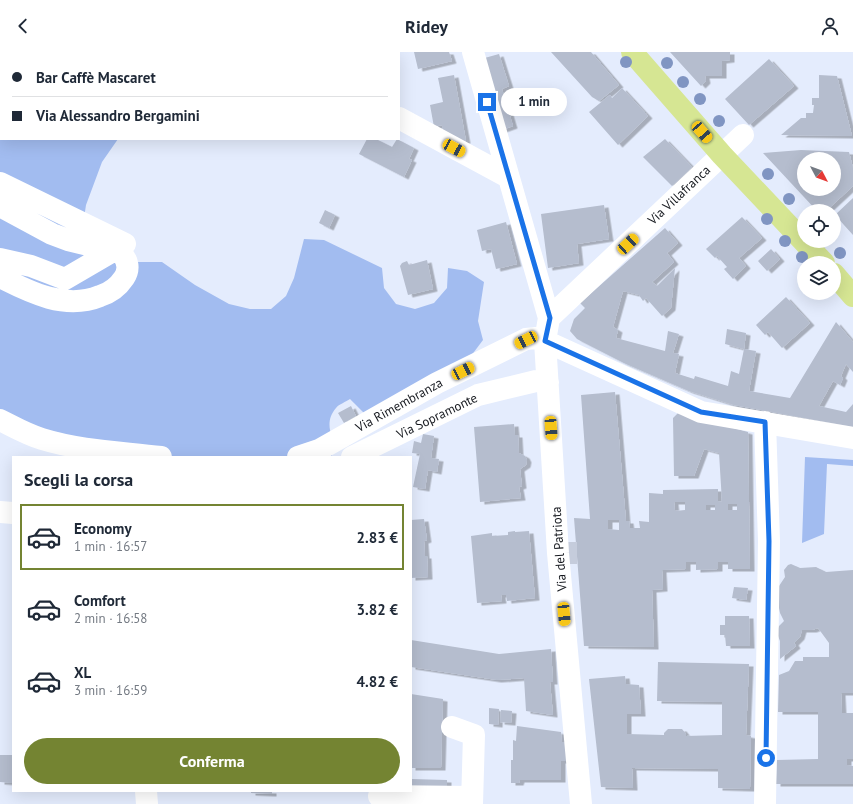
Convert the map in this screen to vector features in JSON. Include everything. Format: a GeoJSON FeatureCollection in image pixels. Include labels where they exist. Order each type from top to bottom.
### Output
{"type":"FeatureCollection","features":[{"type":"Feature","properties":{"kind":"main road"},"geometry":{"type":"LineString","coordinates":[[632,52],[722,155],[817,256]]}},
{"type":"Feature","properties":{"kind":"main road"},"geometry":{"type":"LineString","coordinates":[[841,282],[853,296]]}},
{"type":"Feature","properties":{"kind":"street"},"geometry":{"type":"LineString","coordinates":[[474,52],[508,177],[550,318]]}},
{"type":"Feature","properties":{"kind":"street"},"geometry":{"type":"LineString","coordinates":[[400,119],[508,177]]}},
{"type":"Feature","properties":{"kind":"street","name":"Via Villafranca"},"geometry":{"type":"LineString","coordinates":[[550,318],[743,135]]}},
{"type":"Feature","properties":{"kind":"street"},"geometry":{"type":"LineString","coordinates":[[0,183],[125,244],[65,279],[31,266],[0,259]]}},
{"type":"Feature","properties":{"kind":"street"},"geometry":{"type":"LineString","coordinates":[[0,206],[52,234],[68,240],[121,253],[126,258],[128,266],[126,275],[115,289],[107,294],[93,299],[78,302],[53,299],[25,290],[0,277]]}},
{"type":"Feature","properties":{"kind":"street","name":"Via del Patriota"},"geometry":{"type":"LineString","coordinates":[[550,318],[545,341],[558,553],[581,804]]}},
{"type":"Feature","properties":{"kind":"street","name":"Via Rimembranza"},"geometry":{"type":"LineString","coordinates":[[301,456],[319,450],[437,383],[526,340],[536,338],[545,341]]}},
{"type":"Feature","properties":{"kind":"street"},"geometry":{"type":"LineString","coordinates":[[545,341],[701,412],[853,438]]}},
{"type":"Feature","properties":{"kind":"street","name":"Via Sopramonte"},"geometry":{"type":"LineString","coordinates":[[354,456],[478,395],[536,381],[548,382]]}},
{"type":"Feature","properties":{"kind":"street"},"geometry":{"type":"LineString","coordinates":[[0,420],[41,439],[83,449],[153,456]]}},
{"type":"Feature","properties":{"kind":"street"},"geometry":{"type":"LineString","coordinates":[[765,422],[769,541],[765,804]]}},
{"type":"Feature","properties":{"kind":"street"},"geometry":{"type":"LineString","coordinates":[[0,512],[12,513]]}},
{"type":"Feature","properties":{"kind":"street"},"geometry":{"type":"LineString","coordinates":[[452,727],[474,735],[472,795]]}},
{"type":"Feature","properties":{"kind":"street"},"geometry":{"type":"LineString","coordinates":[[412,782],[472,795]]}},
{"type":"Feature","properties":{"kind":"street"},"geometry":{"type":"LineString","coordinates":[[146,792],[148,804]]}},
{"type":"Feature","properties":{"kind":"street"},"geometry":{"type":"LineString","coordinates":[[379,797],[472,795]]}},
{"type":"Feature","properties":{"kind":"shaded area"},"geometry":{"type":"Polygon","coordinates":[[[0,140],[117,140],[102,162],[86,205],[79,251],[117,262],[162,262],[195,285],[229,304],[250,309],[271,309],[286,296],[294,278],[304,239],[324,240],[382,268],[384,288],[396,304],[415,309],[434,303],[447,288],[448,268],[467,271],[484,282],[478,321],[483,340],[471,356],[365,414],[350,399],[339,405],[333,413],[330,422],[330,432],[336,447],[332,456],[89,456],[0,431],[0,140]]]}},
{"type":"Feature","properties":{"kind":"shaded area"},"geometry":{"type":"Polygon","coordinates":[[[805,457],[853,460],[853,466],[827,464],[824,534],[802,543],[805,457]]]}},
{"type":"Feature","properties":{"kind":"building"},"geometry":{"type":"Polygon","coordinates":[[[414,52],[449,52],[452,61],[418,69],[414,52]]]}},
{"type":"Feature","properties":{"kind":"building"},"geometry":{"type":"Polygon","coordinates":[[[551,52],[591,52],[619,85],[599,101],[592,97],[551,52]]]}},
{"type":"Feature","properties":{"kind":"building"},"geometry":{"type":"Polygon","coordinates":[[[670,52],[730,52],[730,60],[722,61],[722,76],[705,76],[706,81],[701,86],[670,52]]]}},
{"type":"Feature","properties":{"kind":"building"},"geometry":{"type":"Polygon","coordinates":[[[499,54],[509,86],[502,89],[513,126],[502,130],[481,59],[499,54]]]}},
{"type":"Feature","properties":{"kind":"building"},"geometry":{"type":"Polygon","coordinates":[[[769,59],[794,86],[749,125],[725,99],[769,59]]]}},
{"type":"Feature","properties":{"kind":"building"},"geometry":{"type":"Polygon","coordinates":[[[454,75],[466,141],[456,143],[443,135],[442,125],[434,127],[430,105],[443,102],[438,78],[454,75]]]}},
{"type":"Feature","properties":{"kind":"building"},"geometry":{"type":"Polygon","coordinates":[[[819,75],[837,76],[852,136],[781,135],[801,118],[806,118],[806,113],[813,113],[814,105],[812,105],[812,98],[819,98],[819,75]]]}},
{"type":"Feature","properties":{"kind":"building"},"geometry":{"type":"Polygon","coordinates":[[[622,88],[648,116],[618,145],[589,112],[610,95],[612,98],[622,88]]]}},
{"type":"Feature","properties":{"kind":"building"},"geometry":{"type":"Polygon","coordinates":[[[665,139],[692,167],[672,186],[643,157],[665,139]]]}},
{"type":"Feature","properties":{"kind":"building"},"geometry":{"type":"Polygon","coordinates":[[[366,140],[378,140],[392,147],[396,140],[399,140],[414,148],[409,159],[412,160],[404,177],[359,154],[366,140]]]}},
{"type":"Feature","properties":{"kind":"building"},"geometry":{"type":"Polygon","coordinates":[[[801,150],[849,152],[853,168],[853,186],[834,204],[810,204],[803,196],[841,196],[841,152],[797,152],[797,190],[763,153],[801,150]]]}},
{"type":"Feature","properties":{"kind":"building"},"geometry":{"type":"Polygon","coordinates":[[[853,198],[853,235],[841,222],[841,209],[853,198]]]}},
{"type":"Feature","properties":{"kind":"building"},"geometry":{"type":"Polygon","coordinates":[[[604,205],[609,239],[577,244],[579,263],[548,268],[541,214],[604,205]]]}},
{"type":"Feature","properties":{"kind":"building"},"geometry":{"type":"Polygon","coordinates":[[[325,210],[335,215],[329,228],[319,223],[325,210]]]}},
{"type":"Feature","properties":{"kind":"building"},"geometry":{"type":"Polygon","coordinates":[[[742,217],[762,238],[739,258],[746,266],[733,279],[724,269],[727,267],[717,256],[715,258],[706,249],[742,217]]]}},
{"type":"Feature","properties":{"kind":"building"},"geometry":{"type":"Polygon","coordinates":[[[506,222],[517,264],[496,269],[491,249],[482,251],[477,230],[506,222]]]}},
{"type":"Feature","properties":{"kind":"building"},"geometry":{"type":"Polygon","coordinates":[[[665,228],[678,243],[667,253],[674,262],[652,282],[657,286],[675,268],[671,308],[662,316],[646,298],[643,301],[639,295],[623,291],[613,327],[618,330],[616,338],[665,351],[668,331],[679,334],[673,353],[679,354],[675,373],[694,379],[695,376],[728,386],[731,371],[739,374],[744,349],[756,351],[749,391],[790,398],[836,322],[853,342],[853,372],[846,364],[841,376],[843,378],[840,385],[833,381],[819,406],[846,412],[853,404],[853,427],[734,405],[689,391],[624,363],[577,339],[570,331],[574,319],[585,308],[580,303],[665,228]]]}},
{"type":"Feature","properties":{"kind":"building"},"geometry":{"type":"Polygon","coordinates":[[[771,249],[780,259],[767,271],[758,261],[771,249]]]}},
{"type":"Feature","properties":{"kind":"building"},"geometry":{"type":"Polygon","coordinates":[[[427,260],[433,289],[408,295],[400,266],[402,263],[407,261],[409,265],[427,260]]]}},
{"type":"Feature","properties":{"kind":"building"},"geometry":{"type":"Polygon","coordinates":[[[786,297],[810,323],[782,348],[768,332],[765,335],[756,325],[786,297]]]}},
{"type":"Feature","properties":{"kind":"building"},"geometry":{"type":"Polygon","coordinates":[[[727,329],[746,333],[744,349],[725,344],[727,329]]]}},
{"type":"Feature","properties":{"kind":"building"},"geometry":{"type":"Polygon","coordinates":[[[615,392],[626,521],[629,521],[630,528],[640,528],[639,521],[649,522],[649,493],[663,494],[663,490],[718,489],[718,501],[722,502],[719,453],[704,449],[694,476],[674,476],[673,418],[678,413],[748,432],[750,569],[728,569],[728,562],[718,562],[718,569],[696,570],[696,562],[686,562],[686,569],[662,570],[663,589],[652,590],[654,647],[584,646],[574,518],[590,519],[581,395],[615,392]],[[674,502],[675,511],[685,510],[685,502],[674,502]],[[728,504],[728,510],[737,510],[737,504],[728,504]],[[706,505],[706,510],[715,510],[715,505],[706,505]],[[608,520],[608,529],[619,530],[619,520],[608,520]]]}},
{"type":"Feature","properties":{"kind":"building"},"geometry":{"type":"Polygon","coordinates":[[[351,406],[356,416],[344,423],[338,413],[351,406]]]}},
{"type":"Feature","properties":{"kind":"building"},"geometry":{"type":"Polygon","coordinates":[[[514,424],[515,435],[518,435],[519,453],[525,456],[527,460],[526,465],[520,469],[522,486],[519,487],[521,498],[480,502],[474,427],[514,424]]]}},
{"type":"Feature","properties":{"kind":"building"},"geometry":{"type":"Polygon","coordinates":[[[423,434],[434,436],[431,458],[439,459],[437,472],[428,470],[425,489],[413,487],[420,454],[412,453],[414,441],[421,443],[423,434]]]}},
{"type":"Feature","properties":{"kind":"building"},"geometry":{"type":"Polygon","coordinates":[[[424,519],[427,540],[424,541],[425,556],[427,556],[428,577],[412,578],[412,520],[424,519]]]}},
{"type":"Feature","properties":{"kind":"building"},"geometry":{"type":"Polygon","coordinates":[[[529,531],[535,598],[507,601],[506,595],[501,595],[502,601],[477,603],[471,536],[492,533],[492,536],[508,535],[508,532],[529,531]]]}},
{"type":"Feature","properties":{"kind":"building"},"geometry":{"type":"Polygon","coordinates":[[[791,564],[800,568],[816,567],[826,572],[853,570],[853,693],[841,693],[842,713],[853,713],[853,759],[847,759],[847,765],[853,766],[853,784],[776,784],[777,760],[818,759],[818,712],[778,712],[779,675],[789,671],[795,661],[803,661],[803,657],[829,657],[829,643],[818,628],[812,630],[802,630],[800,637],[794,643],[796,646],[780,659],[780,641],[777,631],[779,626],[784,621],[780,613],[777,598],[779,586],[785,577],[784,570],[791,564]]]}},
{"type":"Feature","properties":{"kind":"building"},"geometry":{"type":"Polygon","coordinates":[[[734,587],[748,588],[746,600],[732,598],[734,587]]]}},
{"type":"Feature","properties":{"kind":"building"},"geometry":{"type":"Polygon","coordinates":[[[725,616],[749,616],[750,646],[726,646],[725,635],[720,635],[720,625],[725,625],[725,616]]]}},
{"type":"Feature","properties":{"kind":"building"},"geometry":{"type":"Polygon","coordinates":[[[412,640],[499,654],[551,649],[553,682],[550,682],[553,715],[526,711],[524,678],[497,680],[412,667],[412,640]]]}},
{"type":"Feature","properties":{"kind":"building"},"geometry":{"type":"Polygon","coordinates":[[[658,662],[749,664],[746,735],[751,736],[750,789],[718,788],[718,769],[632,768],[633,788],[601,787],[589,679],[625,676],[626,684],[639,685],[641,714],[627,714],[627,734],[664,735],[668,729],[682,729],[686,736],[722,735],[722,702],[657,701],[658,662]]]}},
{"type":"Feature","properties":{"kind":"building"},"geometry":{"type":"Polygon","coordinates":[[[412,694],[443,699],[441,768],[412,768],[412,694]]]}},
{"type":"Feature","properties":{"kind":"building"},"geometry":{"type":"Polygon","coordinates":[[[489,708],[499,709],[498,725],[489,724],[489,708]]]}},
{"type":"Feature","properties":{"kind":"building"},"geometry":{"type":"Polygon","coordinates":[[[501,710],[512,711],[511,723],[500,722],[501,710]]]}},
{"type":"Feature","properties":{"kind":"building"},"geometry":{"type":"Polygon","coordinates":[[[517,726],[561,732],[562,742],[566,742],[566,761],[561,761],[561,780],[520,780],[519,783],[511,783],[513,740],[516,741],[517,726]]]}},
{"type":"Feature","properties":{"kind":"building"},"geometry":{"type":"Polygon","coordinates":[[[0,755],[12,755],[12,783],[0,782],[0,755]]]}},
{"type":"Feature","properties":{"kind":"building"},"geometry":{"type":"Polygon","coordinates":[[[412,779],[447,780],[447,799],[412,791],[412,779]]]}},
{"type":"Feature","properties":{"kind":"building"},"geometry":{"type":"Polygon","coordinates":[[[272,792],[272,794],[251,793],[272,792]]]}},
{"type":"Feature","properties":{"kind":"tunnel"},"geometry":{"type":"LineString","coordinates":[[558,553],[577,553]]}},
{"type":"Feature","properties":{"kind":"route"},"geometry":{"type":"LineString","coordinates":[[487,102],[550,318],[545,341],[701,412],[765,422],[769,541],[766,758]]}}]}
